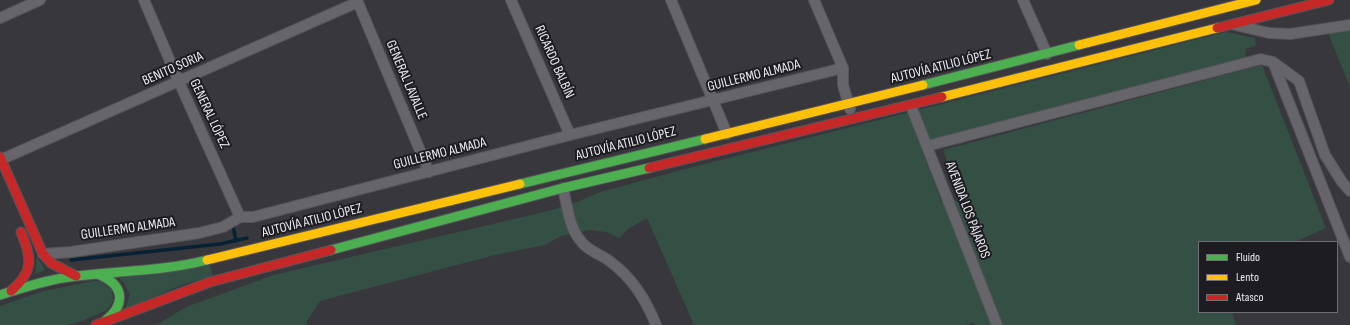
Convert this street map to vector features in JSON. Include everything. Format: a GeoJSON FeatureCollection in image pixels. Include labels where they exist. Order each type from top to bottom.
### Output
{"type":"FeatureCollection","features":[{"type":"Feature","properties":{"kind":"main road","name":"AUTOVÍA ATILIO LÓPEZ"},"geometry":{"type":"LineString","coordinates":[[0,295],[42,282],[76,276],[146,270],[204,261],[849,104],[1047,54],[1228,4],[1256,0]]}},
{"type":"Feature","properties":{"kind":"main road","name":"AUTOVÍA ATILIO LÓPEZ"},"geometry":{"type":"LineString","coordinates":[[100,323],[210,282],[563,188],[911,106],[1329,0]]}},
{"type":"Feature","properties":{"kind":"main road"},"geometry":{"type":"LineString","coordinates":[[0,159],[43,254],[51,263],[76,276]]}},
{"type":"Feature","properties":{"kind":"main road"},"geometry":{"type":"LineString","coordinates":[[11,291],[21,283],[30,267],[31,258],[17,221]]}},
{"type":"Feature","properties":{"kind":"main road"},"geometry":{"type":"LineString","coordinates":[[97,274],[111,279],[119,291],[116,312],[100,323]]}},
{"type":"Feature","properties":{"kind":"street"},"geometry":{"type":"LineString","coordinates":[[0,18],[40,0]]}},
{"type":"Feature","properties":{"kind":"street","name":"GENERAL LÓPEZ"},"geometry":{"type":"LineString","coordinates":[[144,0],[178,82],[240,217]]}},
{"type":"Feature","properties":{"kind":"street","name":"RICARDO BALBÍN"},"geometry":{"type":"LineString","coordinates":[[512,0],[570,135]]}},
{"type":"Feature","properties":{"kind":"street"},"geometry":{"type":"LineString","coordinates":[[671,0],[727,134]]}},
{"type":"Feature","properties":{"kind":"street"},"geometry":{"type":"LineString","coordinates":[[814,0],[843,68],[843,85],[852,120]]}},
{"type":"Feature","properties":{"kind":"street"},"geometry":{"type":"LineString","coordinates":[[1023,0],[1047,54]]}},
{"type":"Feature","properties":{"kind":"street","name":"BENITO SORIA"},"geometry":{"type":"LineString","coordinates":[[0,159],[178,82],[357,1]]}},
{"type":"Feature","properties":{"kind":"street","name":"GENERAL LAVALLE"},"geometry":{"type":"LineString","coordinates":[[357,1],[429,172]]}},
{"type":"Feature","properties":{"kind":"street"},"geometry":{"type":"LineString","coordinates":[[1233,25],[1269,33],[1290,34],[1350,25]]}},
{"type":"Feature","properties":{"kind":"street"},"geometry":{"type":"LineString","coordinates":[[927,146],[1261,59],[1273,62],[1299,80],[1325,155],[1342,182],[1350,191]]}},
{"type":"Feature","properties":{"kind":"street"},"geometry":{"type":"LineString","coordinates":[[1273,62],[1350,258]]}},
{"type":"Feature","properties":{"kind":"street","name":"GUILLERMO ALMADA"},"geometry":{"type":"LineString","coordinates":[[43,254],[72,252],[199,233],[222,227],[240,217],[253,217],[570,135],[843,68]]}},
{"type":"Feature","properties":{"kind":"street","name":"AVENIDA LOS PÁJAROS"},"geometry":{"type":"LineString","coordinates":[[911,106],[997,325]]}},
{"type":"Feature","properties":{"kind":"street"},"geometry":{"type":"LineString","coordinates":[[563,188],[572,224],[579,240],[588,249],[612,262],[627,277],[645,302],[656,325]]}},
{"type":"Feature","properties":{"kind":"green space"},"geometry":{"type":"Polygon","coordinates":[[[1350,30],[1350,87],[1328,33],[1350,30]]]}},
{"type":"Feature","properties":{"kind":"green space"},"geometry":{"type":"Polygon","coordinates":[[[1226,32],[1255,38],[1256,45],[1246,49],[1245,58],[945,137],[920,145],[941,201],[956,201],[964,204],[943,150],[1262,65],[1326,228],[1297,241],[1198,241],[1198,313],[1232,313],[1236,325],[974,325],[973,322],[967,325],[694,325],[647,218],[628,229],[620,238],[606,232],[589,230],[561,236],[545,245],[495,255],[320,301],[306,323],[307,325],[153,325],[158,324],[186,307],[273,275],[544,212],[572,204],[600,192],[685,169],[1226,32]]]}},
{"type":"Feature","properties":{"kind":"green space"},"geometry":{"type":"Polygon","coordinates":[[[37,257],[45,270],[35,274],[37,257]]]}},
{"type":"Feature","properties":{"kind":"green space"},"geometry":{"type":"Polygon","coordinates":[[[210,265],[213,276],[184,284],[125,309],[130,295],[124,283],[119,278],[210,265]]]}},
{"type":"Feature","properties":{"kind":"green space"},"geometry":{"type":"Polygon","coordinates":[[[100,281],[112,290],[113,301],[107,310],[82,321],[68,325],[0,325],[0,306],[43,291],[100,281]]]}},
{"type":"Feature","properties":{"kind":"waterway"},"geometry":{"type":"LineString","coordinates":[[233,226],[236,241]]}},
{"type":"Feature","properties":{"kind":"waterway"},"geometry":{"type":"LineString","coordinates":[[71,260],[220,244],[247,238]]}},
{"type":"Feature","properties":{"kind":"traffic: fast"},"geometry":{"type":"LineString","coordinates":[[923,85],[1079,45]]}},
{"type":"Feature","properties":{"kind":"traffic: fast"},"geometry":{"type":"LineString","coordinates":[[520,184],[705,139]]}},
{"type":"Feature","properties":{"kind":"traffic: fast"},"geometry":{"type":"LineString","coordinates":[[331,250],[563,188],[649,168]]}},
{"type":"Feature","properties":{"kind":"traffic: fast"},"geometry":{"type":"LineString","coordinates":[[0,295],[67,277],[159,269],[207,260]]}},
{"type":"Feature","properties":{"kind":"traffic: fast"},"geometry":{"type":"LineString","coordinates":[[97,274],[112,282],[117,288],[119,294],[117,306],[106,320]]}},
{"type":"Feature","properties":{"kind":"traffic: slow"},"geometry":{"type":"LineString","coordinates":[[1079,45],[1256,0]]}},
{"type":"Feature","properties":{"kind":"traffic: slow"},"geometry":{"type":"LineString","coordinates":[[942,97],[1217,28]]}},
{"type":"Feature","properties":{"kind":"traffic: slow"},"geometry":{"type":"LineString","coordinates":[[705,139],[923,85]]}},
{"type":"Feature","properties":{"kind":"traffic: slow"},"geometry":{"type":"LineString","coordinates":[[207,260],[520,184]]}},
{"type":"Feature","properties":{"kind":"traffic: jam"},"geometry":{"type":"LineString","coordinates":[[1217,28],[1329,0]]}},
{"type":"Feature","properties":{"kind":"traffic: jam"},"geometry":{"type":"LineString","coordinates":[[649,168],[942,97]]}},
{"type":"Feature","properties":{"kind":"traffic: jam"},"geometry":{"type":"LineString","coordinates":[[0,157],[43,254],[51,263],[76,276]]}},
{"type":"Feature","properties":{"kind":"traffic: jam"},"geometry":{"type":"LineString","coordinates":[[11,291],[24,277],[29,264],[29,257],[21,232]]}},
{"type":"Feature","properties":{"kind":"traffic: jam"},"geometry":{"type":"LineString","coordinates":[[96,325],[210,282],[331,250]]}}]}
